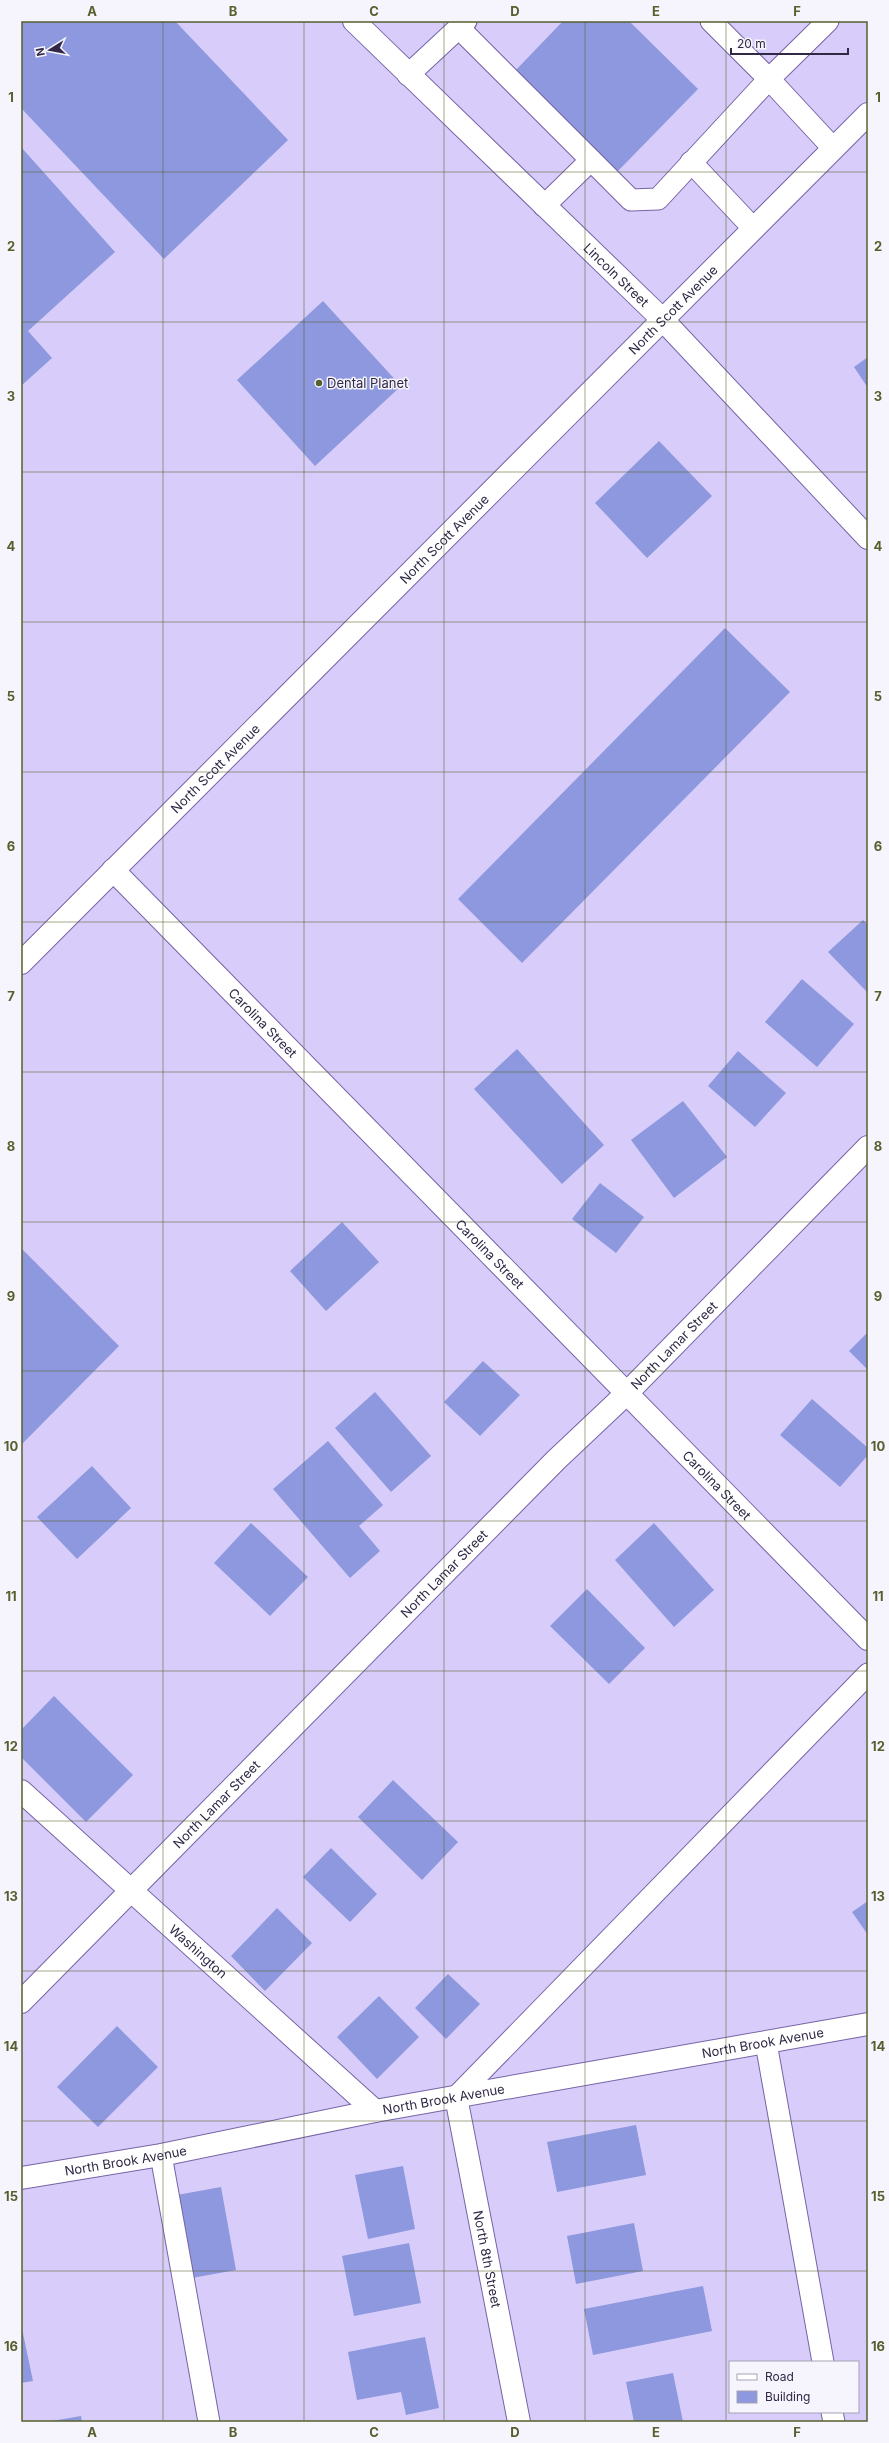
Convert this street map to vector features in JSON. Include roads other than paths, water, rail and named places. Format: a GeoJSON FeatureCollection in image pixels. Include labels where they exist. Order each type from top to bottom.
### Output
{"type":"FeatureCollection","features":[{"type":"Feature","properties":{"kind":"street","name":"Lincoln Street"},"geometry":{"type":"LineString","coordinates":[[354,21],[408,75],[662,319],[868,538]]}},
{"type":"Feature","properties":{"kind":"street","name":"North Scott Avenue"},"geometry":{"type":"LineString","coordinates":[[21,963],[868,114]]}},
{"type":"Feature","properties":{"kind":"street","name":"Carolina Street"},"geometry":{"type":"LineString","coordinates":[[113,870],[868,1639]]}},
{"type":"Feature","properties":{"kind":"street","name":"North Lamar Street"},"geometry":{"type":"LineString","coordinates":[[21,2002],[556,1460],[627,1393],[868,1147]]}},
{"type":"Feature","properties":{"kind":"street","name":"Washington"},"geometry":{"type":"LineString","coordinates":[[21,1790],[132,1889],[375,2111]]}},
{"type":"Feature","properties":{"kind":"street","name":"North Brook Avenue"},"geometry":{"type":"LineString","coordinates":[[21,2178],[162,2155],[375,2111],[868,2024]]}},
{"type":"Feature","properties":{"kind":"street","name":"North 8th Street"},"geometry":{"type":"LineString","coordinates":[[456,2097],[519,2422]]}},
{"type":"Feature","properties":{"kind":"lane"},"geometry":{"type":"LineString","coordinates":[[711,21],[769,79],[834,148]]}},
{"type":"Feature","properties":{"kind":"lane"},"geometry":{"type":"LineString","coordinates":[[408,75],[462,24],[631,200],[658,199],[769,79],[828,21]]}},
{"type":"Feature","properties":{"kind":"lane"},"geometry":{"type":"LineString","coordinates":[[544,206],[591,160]]}},
{"type":"Feature","properties":{"kind":"lane"},"geometry":{"type":"LineString","coordinates":[[691,162],[753,228]]}},
{"type":"Feature","properties":{"kind":"lane"},"geometry":{"type":"LineString","coordinates":[[456,2097],[868,1674]]}},
{"type":"Feature","properties":{"kind":"lane"},"geometry":{"type":"LineString","coordinates":[[766,2043],[823,2361]]}},
{"type":"Feature","properties":{"kind":"lane"},"geometry":{"type":"LineString","coordinates":[[162,2155],[209,2422]]}},
{"type":"Feature","properties":{"kind":"place","name":"Dental Planet"},"geometry":{"type":"Point","coordinates":[319,383]}}]}
